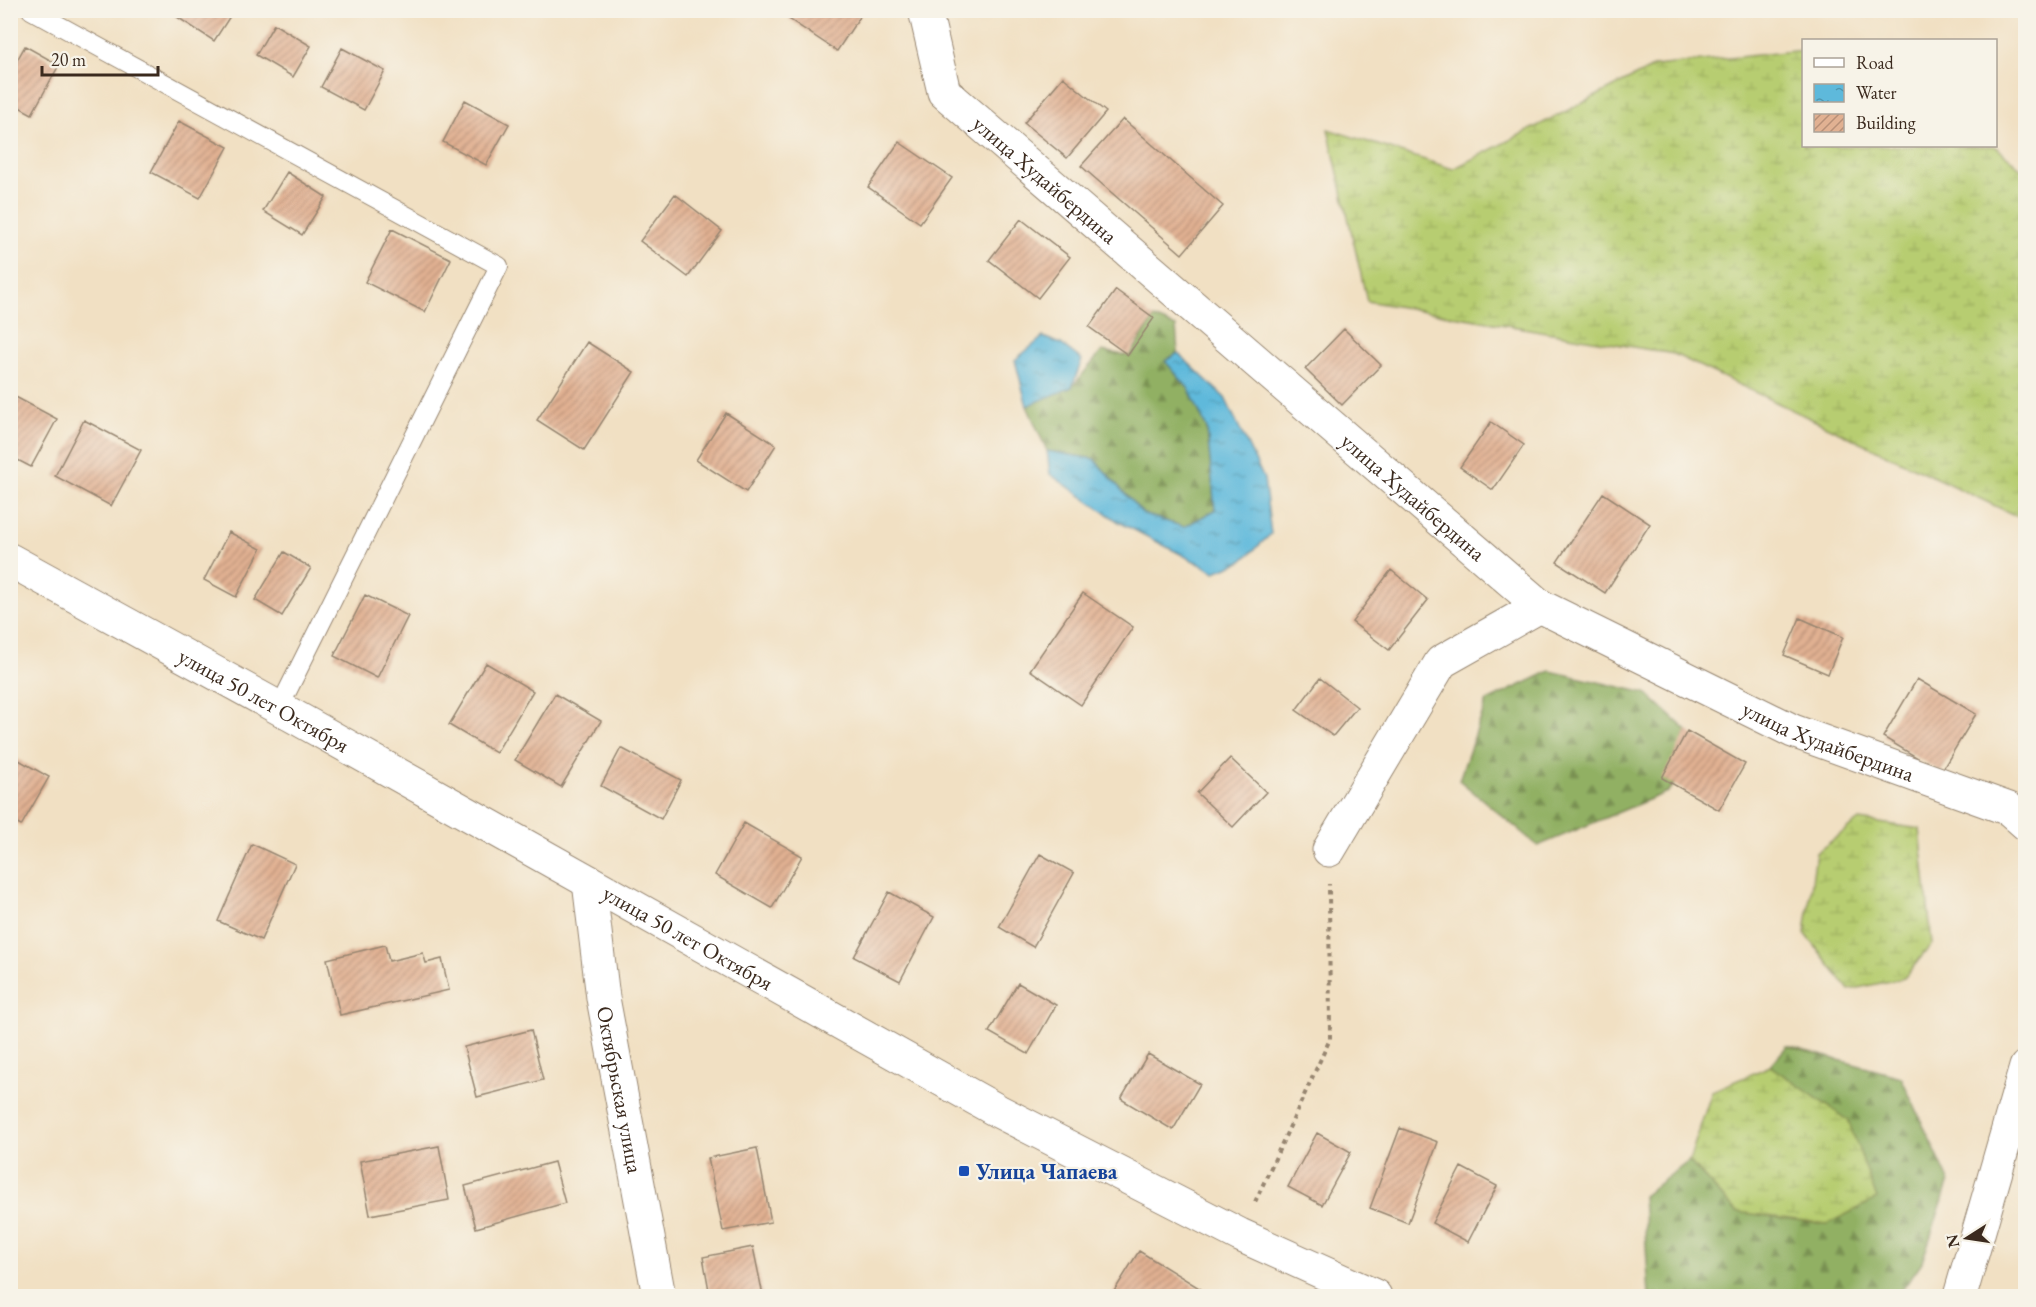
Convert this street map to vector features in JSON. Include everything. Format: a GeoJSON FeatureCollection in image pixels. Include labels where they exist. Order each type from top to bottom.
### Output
{"type":"FeatureCollection","features":[{"type":"Feature","properties":{"kind":"street","name":"улица Худайбердина"},"geometry":{"type":"LineString","coordinates":[[925,10],[944,92],[1540,606],[1793,731],[2009,808],[2025,824]]}},
{"type":"Feature","properties":{"kind":"street","name":"улица 50 лет Октября"},"geometry":{"type":"LineString","coordinates":[[10,560],[998,1111],[1240,1235],[1375,1296]]}},
{"type":"Feature","properties":{"kind":"street"},"geometry":{"type":"LineString","coordinates":[[1329,850],[1441,662],[1540,606]]}},
{"type":"Feature","properties":{"kind":"street","name":"Октябрьская улица"},"geometry":{"type":"LineString","coordinates":[[589,882],[603,998],[659,1296]]}},
{"type":"Feature","properties":{"kind":"street"},"geometry":{"type":"LineString","coordinates":[[1960,1296],[2025,1067]]}},
{"type":"Feature","properties":{"kind":"lane"},"geometry":{"type":"LineString","coordinates":[[31,10],[499,266],[279,708]]}},
{"type":"Feature","properties":{"kind":"path"},"geometry":{"type":"LineString","coordinates":[[1240,1235],[1330,1039],[1329,850]]}},
{"type":"Feature","properties":{"kind":"green space"},"geometry":{"type":"Polygon","coordinates":[[[1802,50],[1802,147],[1996,147],[2025,172],[2025,520],[1674,354],[1367,301],[1328,129],[1453,169],[1655,66],[1802,50]]]}},
{"type":"Feature","properties":{"kind":"green space"},"geometry":{"type":"Polygon","coordinates":[[[1154,318],[1176,327],[1178,353],[1165,361],[1189,389],[1207,429],[1215,510],[1184,527],[1143,514],[1094,459],[1047,451],[1027,406],[1072,387],[1102,351],[1130,356],[1154,318]]]}},
{"type":"Feature","properties":{"kind":"green space"},"geometry":{"type":"Polygon","coordinates":[[[1550,671],[1646,693],[1687,731],[1697,759],[1667,792],[1538,846],[1459,780],[1487,701],[1550,671]]]}},
{"type":"Feature","properties":{"kind":"green space"},"geometry":{"type":"Polygon","coordinates":[[[1859,820],[1920,829],[1932,944],[1904,978],[1849,990],[1805,933],[1816,853],[1859,820]]]}},
{"type":"Feature","properties":{"kind":"green space"},"geometry":{"type":"Polygon","coordinates":[[[1787,1046],[1901,1077],[1949,1181],[1922,1262],[1898,1296],[1649,1296],[1643,1196],[1689,1161],[1737,1212],[1848,1120],[1770,1066],[1787,1046]]]}},
{"type":"Feature","properties":{"kind":"green space"},"geometry":{"type":"Polygon","coordinates":[[[1770,1066],[1848,1120],[1877,1199],[1827,1224],[1737,1212],[1689,1161],[1712,1091],[1770,1066]]]}},
{"type":"Feature","properties":{"kind":"water"},"geometry":{"type":"Polygon","coordinates":[[[1043,337],[1061,344],[1082,360],[1072,387],[1027,406],[1015,360],[1043,337]]]}},
{"type":"Feature","properties":{"kind":"water"},"geometry":{"type":"Polygon","coordinates":[[[1178,353],[1225,398],[1264,479],[1271,534],[1242,561],[1215,572],[1119,522],[1050,474],[1047,451],[1094,459],[1143,514],[1184,527],[1215,510],[1207,429],[1189,389],[1165,361],[1178,353]]]}},
{"type":"Feature","properties":{"kind":"building"},"geometry":{"type":"Polygon","coordinates":[[[173,10],[234,10],[214,41],[171,13],[173,10]]]}},
{"type":"Feature","properties":{"kind":"building"},"geometry":{"type":"Polygon","coordinates":[[[795,10],[864,10],[837,51],[789,19],[795,10]]]}},
{"type":"Feature","properties":{"kind":"building"},"geometry":{"type":"Polygon","coordinates":[[[274,24],[311,46],[293,77],[256,55],[274,24]]]}},
{"type":"Feature","properties":{"kind":"building"},"geometry":{"type":"Polygon","coordinates":[[[25,46],[59,65],[32,114],[10,102],[10,73],[25,46]]]}},
{"type":"Feature","properties":{"kind":"building"},"geometry":{"type":"Polygon","coordinates":[[[342,48],[385,71],[364,110],[321,87],[342,48]]]}},
{"type":"Feature","properties":{"kind":"building"},"geometry":{"type":"Polygon","coordinates":[[[1063,77],[1106,112],[1067,158],[1024,123],[1063,77]]]}},
{"type":"Feature","properties":{"kind":"building"},"geometry":{"type":"Polygon","coordinates":[[[465,100],[509,124],[486,165],[443,142],[465,100]]]}},
{"type":"Feature","properties":{"kind":"building"},"geometry":{"type":"Polygon","coordinates":[[[1123,119],[1223,206],[1182,254],[1081,166],[1123,119]]]}},
{"type":"Feature","properties":{"kind":"building"},"geometry":{"type":"Polygon","coordinates":[[[179,121],[228,147],[200,198],[151,172],[179,121]]]}},
{"type":"Feature","properties":{"kind":"building"},"geometry":{"type":"Polygon","coordinates":[[[899,142],[952,178],[920,223],[868,187],[899,142]]]}},
{"type":"Feature","properties":{"kind":"building"},"geometry":{"type":"Polygon","coordinates":[[[287,172],[326,197],[302,235],[263,211],[287,172]]]}},
{"type":"Feature","properties":{"kind":"building"},"geometry":{"type":"Polygon","coordinates":[[[675,194],[722,231],[688,277],[640,241],[675,194]]]}},
{"type":"Feature","properties":{"kind":"building"},"geometry":{"type":"Polygon","coordinates":[[[1021,219],[1070,257],[1038,298],[989,260],[1021,219]]]}},
{"type":"Feature","properties":{"kind":"building"},"geometry":{"type":"Polygon","coordinates":[[[392,229],[451,259],[425,312],[365,282],[392,229]]]}},
{"type":"Feature","properties":{"kind":"building"},"geometry":{"type":"Polygon","coordinates":[[[1116,290],[1154,318],[1128,355],[1089,327],[1116,290]]]}},
{"type":"Feature","properties":{"kind":"building"},"geometry":{"type":"Polygon","coordinates":[[[1344,329],[1381,365],[1342,405],[1305,369],[1344,329]]]}},
{"type":"Feature","properties":{"kind":"building"},"geometry":{"type":"Polygon","coordinates":[[[587,342],[634,372],[584,450],[537,420],[587,342]]]}},
{"type":"Feature","properties":{"kind":"building"},"geometry":{"type":"Polygon","coordinates":[[[10,394],[57,419],[31,467],[10,456],[10,394]]]}},
{"type":"Feature","properties":{"kind":"building"},"geometry":{"type":"Polygon","coordinates":[[[726,413],[776,445],[746,492],[696,460],[726,413]]]}},
{"type":"Feature","properties":{"kind":"building"},"geometry":{"type":"Polygon","coordinates":[[[84,420],[141,450],[111,506],[55,476],[84,420]]]}},
{"type":"Feature","properties":{"kind":"building"},"geometry":{"type":"Polygon","coordinates":[[[1491,422],[1524,445],[1493,490],[1460,467],[1491,422]]]}},
{"type":"Feature","properties":{"kind":"building"},"geometry":{"type":"Polygon","coordinates":[[[1603,493],[1650,524],[1605,593],[1557,562],[1603,493]]]}},
{"type":"Feature","properties":{"kind":"building"},"geometry":{"type":"Polygon","coordinates":[[[229,532],[261,549],[236,597],[204,580],[229,532]]]}},
{"type":"Feature","properties":{"kind":"building"},"geometry":{"type":"Polygon","coordinates":[[[284,552],[311,568],[282,616],[255,600],[284,552]]]}},
{"type":"Feature","properties":{"kind":"building"},"geometry":{"type":"Polygon","coordinates":[[[1391,570],[1428,600],[1389,650],[1352,622],[1391,570]]]}},
{"type":"Feature","properties":{"kind":"building"},"geometry":{"type":"Polygon","coordinates":[[[1083,593],[1133,627],[1081,705],[1030,670],[1083,593]]]}},
{"type":"Feature","properties":{"kind":"building"},"geometry":{"type":"Polygon","coordinates":[[[365,595],[408,616],[377,678],[334,656],[365,595]]]}},
{"type":"Feature","properties":{"kind":"building"},"geometry":{"type":"Polygon","coordinates":[[[1800,618],[1843,637],[1828,674],[1784,655],[1800,618]]]}},
{"type":"Feature","properties":{"kind":"building"},"geometry":{"type":"Polygon","coordinates":[[[486,663],[533,691],[496,753],[449,725],[486,663]]]}},
{"type":"Feature","properties":{"kind":"building"},"geometry":{"type":"Polygon","coordinates":[[[1320,678],[1357,707],[1333,736],[1296,710],[1320,678]]]}},
{"type":"Feature","properties":{"kind":"building"},"geometry":{"type":"Polygon","coordinates":[[[1917,679],[1976,714],[1941,772],[1883,737],[1917,679]]]}},
{"type":"Feature","properties":{"kind":"building"},"geometry":{"type":"Polygon","coordinates":[[[555,694],[601,721],[561,787],[515,760],[555,694]]]}},
{"type":"Feature","properties":{"kind":"building"},"geometry":{"type":"Polygon","coordinates":[[[1687,731],[1745,764],[1719,810],[1662,778],[1687,731]]]}},
{"type":"Feature","properties":{"kind":"building"},"geometry":{"type":"Polygon","coordinates":[[[621,748],[681,780],[661,819],[601,786],[621,748]]]}},
{"type":"Feature","properties":{"kind":"building"},"geometry":{"type":"Polygon","coordinates":[[[10,755],[49,777],[21,826],[10,820],[10,755]]]}},
{"type":"Feature","properties":{"kind":"building"},"geometry":{"type":"Polygon","coordinates":[[[1230,758],[1266,792],[1233,827],[1197,793],[1230,758]]]}},
{"type":"Feature","properties":{"kind":"building"},"geometry":{"type":"Polygon","coordinates":[[[744,823],[802,856],[772,908],[715,875],[744,823]]]}},
{"type":"Feature","properties":{"kind":"building"},"geometry":{"type":"Polygon","coordinates":[[[252,844],[295,864],[261,940],[218,921],[252,844]]]}},
{"type":"Feature","properties":{"kind":"building"},"geometry":{"type":"Polygon","coordinates":[[[1040,854],[1074,873],[1033,947],[999,927],[1040,854]]]}},
{"type":"Feature","properties":{"kind":"building"},"geometry":{"type":"Polygon","coordinates":[[[889,892],[934,917],[900,981],[854,957],[889,892]]]}},
{"type":"Feature","properties":{"kind":"building"},"geometry":{"type":"Polygon","coordinates":[[[385,945],[389,961],[423,953],[426,963],[442,959],[449,990],[340,1015],[327,959],[385,945]]]}},
{"type":"Feature","properties":{"kind":"building"},"geometry":{"type":"Polygon","coordinates":[[[1018,983],[1056,1005],[1028,1054],[989,1032],[1018,983]]]}},
{"type":"Feature","properties":{"kind":"building"},"geometry":{"type":"Polygon","coordinates":[[[531,1030],[543,1080],[477,1097],[464,1047],[531,1030]]]}},
{"type":"Feature","properties":{"kind":"building"},"geometry":{"type":"Polygon","coordinates":[[[1148,1054],[1200,1084],[1173,1130],[1121,1099],[1148,1054]]]}},
{"type":"Feature","properties":{"kind":"building"},"geometry":{"type":"Polygon","coordinates":[[[1400,1128],[1438,1142],[1408,1223],[1370,1208],[1400,1128]]]}},
{"type":"Feature","properties":{"kind":"building"},"geometry":{"type":"Polygon","coordinates":[[[1317,1133],[1351,1152],[1322,1205],[1288,1187],[1317,1133]]]}},
{"type":"Feature","properties":{"kind":"building"},"geometry":{"type":"Polygon","coordinates":[[[439,1146],[449,1200],[370,1215],[360,1161],[439,1146]]]}},
{"type":"Feature","properties":{"kind":"building"},"geometry":{"type":"Polygon","coordinates":[[[757,1148],[771,1222],[723,1231],[708,1158],[757,1148]]]}},
{"type":"Feature","properties":{"kind":"building"},"geometry":{"type":"Polygon","coordinates":[[[554,1162],[565,1203],[476,1228],[465,1186],[554,1162]]]}},
{"type":"Feature","properties":{"kind":"building"},"geometry":{"type":"Polygon","coordinates":[[[1461,1167],[1497,1186],[1468,1242],[1432,1223],[1461,1167]]]}},
{"type":"Feature","properties":{"kind":"building"},"geometry":{"type":"Polygon","coordinates":[[[753,1247],[763,1295],[710,1296],[703,1257],[753,1247]]]}},
{"type":"Feature","properties":{"kind":"building"},"geometry":{"type":"Polygon","coordinates":[[[1139,1251],[1204,1291],[1200,1296],[1119,1296],[1113,1293],[1139,1251]]]}},
{"type":"Feature","properties":{"kind":"place","name":"Улица Чапаева"},"geometry":{"type":"Point","coordinates":[964,1171]}}]}
